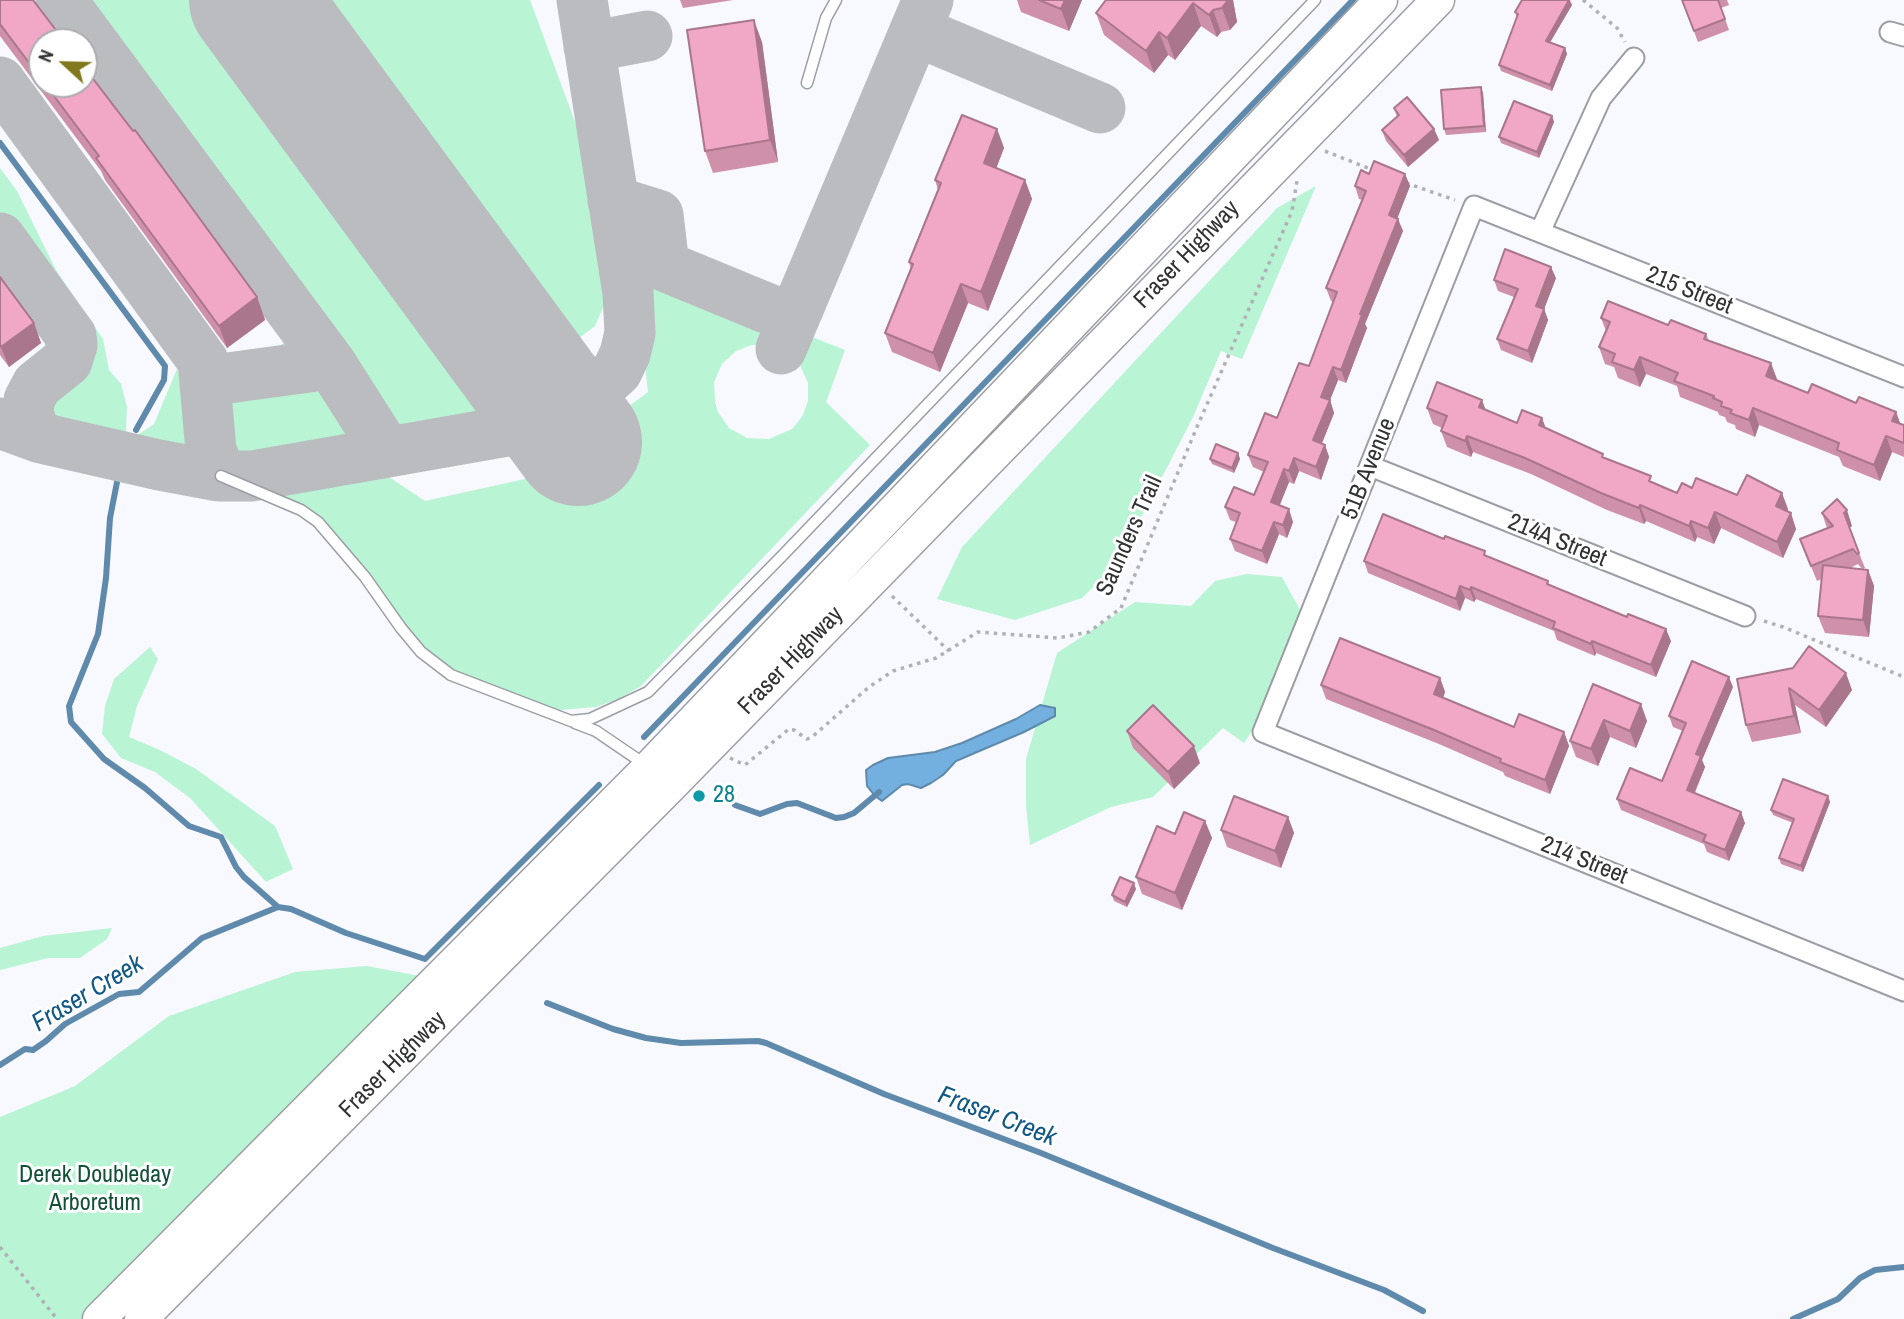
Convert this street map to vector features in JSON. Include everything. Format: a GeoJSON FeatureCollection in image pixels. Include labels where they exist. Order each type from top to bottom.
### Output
{"type":"FeatureCollection","features":[{"type":"Feature","properties":{"kind":"main road","name":"Fraser Highway"},"geometry":{"type":"LineString","coordinates":[[99,1319],[649,767],[1381,0]]}},
{"type":"Feature","properties":{"kind":"main road","name":"Fraser Highway"},"geometry":{"type":"LineString","coordinates":[[141,1319],[670,787],[1438,0]]}},
{"type":"Feature","properties":{"kind":"street"},"geometry":{"type":"LineString","coordinates":[[1540,232],[1601,98],[1634,58]]}},
{"type":"Feature","properties":{"kind":"street","name":"215 Street"},"geometry":{"type":"LineString","coordinates":[[1474,206],[1904,377]]}},
{"type":"Feature","properties":{"kind":"street","name":"51B Avenue"},"geometry":{"type":"LineString","coordinates":[[1264,732],[1474,206]]}},
{"type":"Feature","properties":{"kind":"street","name":"214A Street"},"geometry":{"type":"LineString","coordinates":[[1370,466],[1745,616]]}},
{"type":"Feature","properties":{"kind":"street","name":"214 Street"},"geometry":{"type":"LineString","coordinates":[[1264,732],[1904,991]]}},
{"type":"Feature","properties":{"kind":"lane"},"geometry":{"type":"LineString","coordinates":[[807,83],[826,18],[836,0]]}},
{"type":"Feature","properties":{"kind":"lane"},"geometry":{"type":"LineString","coordinates":[[571,722],[590,719],[648,692],[783,555],[1315,0]]}},
{"type":"Feature","properties":{"kind":"lane"},"geometry":{"type":"LineString","coordinates":[[221,476],[301,510],[318,522],[365,577],[401,628],[435,664],[451,675],[596,731],[649,767]]}},
{"type":"Feature","properties":{"kind":"path"},"geometry":{"type":"LineString","coordinates":[[1583,0],[1617,27],[1634,58]]}},
{"type":"Feature","properties":{"kind":"path"},"geometry":{"type":"LineString","coordinates":[[1324,150],[1382,173]]}},
{"type":"Feature","properties":{"kind":"path","name":"Saunders Trail"},"geometry":{"type":"LineString","coordinates":[[725,755],[745,765],[789,729],[807,739],[812,737],[869,687],[893,671],[936,658],[978,632],[1058,638],[1089,632],[1121,608],[1197,426],[1292,211],[1298,176]]}},
{"type":"Feature","properties":{"kind":"path"},"geometry":{"type":"LineString","coordinates":[[1405,183],[1474,206]]}},
{"type":"Feature","properties":{"kind":"path"},"geometry":{"type":"LineString","coordinates":[[886,590],[949,651]]}},
{"type":"Feature","properties":{"kind":"path"},"geometry":{"type":"LineString","coordinates":[[1745,616],[1783,627],[1904,677]]}},
{"type":"Feature","properties":{"kind":"path"},"geometry":{"type":"LineString","coordinates":[[0,1247],[57,1319]]}},
{"type":"Feature","properties":{"kind":"green space"},"geometry":{"type":"Polygon","coordinates":[[[71,0],[212,0],[488,375],[488,396],[484,411],[469,423],[456,427],[400,438],[386,431],[342,366],[98,36],[98,28],[92,28],[71,0]]]}},
{"type":"Feature","properties":{"kind":"green space"},"geometry":{"type":"Polygon","coordinates":[[[291,0],[530,0],[589,160],[610,291],[595,326],[571,344],[541,338],[291,0]]]}},
{"type":"Feature","properties":{"kind":"green space"},"geometry":{"type":"Polygon","coordinates":[[[0,168],[17,191],[56,270],[103,339],[109,370],[121,384],[127,407],[126,431],[136,436],[154,424],[177,369],[196,390],[196,426],[192,457],[162,454],[63,433],[49,428],[41,419],[41,395],[72,362],[77,349],[76,331],[0,229],[0,168]]]}},
{"type":"Feature","properties":{"kind":"green space"},"geometry":{"type":"Polygon","coordinates":[[[1316,186],[1242,359],[1221,351],[1193,417],[1117,564],[1082,598],[1015,620],[937,599],[962,547],[1277,208],[1316,186]]]}},
{"type":"Feature","properties":{"kind":"green space"},"geometry":{"type":"Polygon","coordinates":[[[651,272],[775,326],[769,345],[752,345],[736,351],[722,364],[714,382],[715,402],[729,428],[747,438],[769,439],[792,429],[802,417],[808,401],[808,383],[799,363],[788,353],[797,331],[845,350],[826,402],[870,445],[641,686],[596,707],[560,710],[531,704],[458,674],[422,647],[354,556],[327,526],[309,509],[266,488],[374,467],[425,501],[534,477],[648,392],[636,280],[651,272]]]}},
{"type":"Feature","properties":{"kind":"green space"},"geometry":{"type":"Polygon","coordinates":[[[290,339],[296,341],[299,358],[277,365],[271,363],[268,358],[270,352],[290,339]]]}},
{"type":"Feature","properties":{"kind":"green space"},"geometry":{"type":"Polygon","coordinates":[[[322,382],[367,438],[365,448],[238,466],[220,443],[218,415],[232,396],[322,382]]]}},
{"type":"Feature","properties":{"kind":"green space"},"geometry":{"type":"Polygon","coordinates":[[[1247,574],[1282,577],[1300,610],[1255,726],[1244,743],[1223,728],[1153,797],[1111,807],[1030,845],[1026,805],[1026,759],[1057,653],[1135,602],[1191,606],[1215,581],[1247,574]]]}},
{"type":"Feature","properties":{"kind":"green space"},"geometry":{"type":"Polygon","coordinates":[[[150,647],[158,659],[137,706],[129,737],[196,769],[275,826],[293,869],[266,882],[190,798],[155,772],[121,758],[102,734],[105,706],[114,679],[150,647]]]}},
{"type":"Feature","properties":{"kind":"green space"},"geometry":{"type":"Polygon","coordinates":[[[112,928],[107,939],[80,958],[48,958],[0,970],[0,948],[43,936],[112,928]]]}},
{"type":"Feature","properties":{"kind":"green space","name":"Derek Doubleday Arboretum"},"geometry":{"type":"Polygon","coordinates":[[[367,966],[430,978],[99,1319],[0,1319],[0,1117],[75,1086],[169,1016],[295,972],[367,966]]]}},
{"type":"Feature","properties":{"kind":"water"},"geometry":{"type":"Polygon","coordinates":[[[1040,705],[1055,708],[1055,716],[956,761],[943,775],[921,788],[902,785],[882,801],[867,786],[866,770],[873,765],[888,758],[935,752],[962,743],[1040,705]]]}},
{"type":"Feature","properties":{"kind":"building"},"geometry":{"type":"Polygon","coordinates":[[[0,0],[33,0],[54,28],[28,28],[28,61],[0,24],[0,0]]]}},
{"type":"Feature","properties":{"kind":"building"},"geometry":{"type":"Polygon","coordinates":[[[1039,0],[1065,0],[1061,9],[1039,0]]]}},
{"type":"Feature","properties":{"kind":"building"},"geometry":{"type":"Polygon","coordinates":[[[1106,0],[1228,0],[1222,8],[1213,10],[1209,15],[1193,3],[1167,38],[1159,32],[1146,51],[1096,13],[1106,0]]]}},
{"type":"Feature","properties":{"kind":"building"},"geometry":{"type":"Polygon","coordinates":[[[1522,0],[1569,0],[1546,41],[1565,48],[1550,85],[1499,65],[1518,14],[1515,12],[1522,0]]]}},
{"type":"Feature","properties":{"kind":"building"},"geometry":{"type":"Polygon","coordinates":[[[1682,0],[1718,0],[1725,19],[1694,31],[1682,0]]]}},
{"type":"Feature","properties":{"kind":"building"},"geometry":{"type":"Polygon","coordinates":[[[754,20],[770,140],[705,151],[687,30],[754,20]]]}},
{"type":"Feature","properties":{"kind":"building"},"geometry":{"type":"Polygon","coordinates":[[[98,85],[133,131],[135,130],[257,297],[219,326],[96,158],[99,156],[56,98],[98,98],[98,85]]]}},
{"type":"Feature","properties":{"kind":"building"},"geometry":{"type":"Polygon","coordinates":[[[1481,87],[1484,126],[1444,129],[1441,90],[1481,87]]]}},
{"type":"Feature","properties":{"kind":"building"},"geometry":{"type":"Polygon","coordinates":[[[1407,97],[1434,129],[1404,155],[1382,130],[1399,115],[1394,108],[1407,97]]]}},
{"type":"Feature","properties":{"kind":"building"},"geometry":{"type":"Polygon","coordinates":[[[1514,101],[1552,116],[1537,152],[1499,137],[1514,101]]]}},
{"type":"Feature","properties":{"kind":"building"},"geometry":{"type":"Polygon","coordinates":[[[962,115],[997,129],[984,163],[1025,180],[981,292],[961,284],[933,353],[885,333],[913,264],[909,262],[941,183],[935,180],[962,115]]]}},
{"type":"Feature","properties":{"kind":"building"},"geometry":{"type":"Polygon","coordinates":[[[1374,161],[1405,174],[1389,215],[1398,219],[1341,370],[1333,367],[1321,397],[1330,400],[1313,440],[1325,445],[1316,467],[1294,458],[1289,471],[1284,469],[1271,502],[1289,509],[1283,525],[1274,522],[1262,551],[1230,539],[1240,513],[1225,507],[1234,487],[1254,495],[1268,462],[1248,455],[1265,413],[1277,418],[1299,363],[1309,366],[1337,292],[1326,288],[1366,191],[1355,186],[1361,170],[1369,174],[1374,161]]]}},
{"type":"Feature","properties":{"kind":"building"},"geometry":{"type":"Polygon","coordinates":[[[1505,249],[1551,267],[1536,306],[1544,309],[1528,351],[1497,339],[1518,289],[1494,280],[1505,249]]]}},
{"type":"Feature","properties":{"kind":"building"},"geometry":{"type":"Polygon","coordinates":[[[0,277],[34,323],[1,347],[0,345],[0,277]]]}},
{"type":"Feature","properties":{"kind":"building"},"geometry":{"type":"Polygon","coordinates":[[[1608,301],[1668,325],[1671,320],[1706,334],[1704,339],[1771,363],[1766,376],[1808,393],[1812,384],[1856,403],[1859,397],[1896,412],[1892,421],[1904,425],[1904,443],[1886,436],[1874,465],[1837,450],[1839,443],[1753,408],[1749,420],[1730,413],[1732,410],[1721,406],[1722,402],[1713,398],[1714,396],[1674,381],[1678,373],[1640,357],[1634,370],[1612,362],[1615,354],[1599,347],[1610,322],[1601,318],[1608,301]]]}},
{"type":"Feature","properties":{"kind":"building"},"geometry":{"type":"Polygon","coordinates":[[[1437,382],[1482,400],[1479,407],[1517,423],[1522,410],[1542,418],[1539,425],[1603,454],[1602,457],[1651,476],[1649,481],[1677,493],[1682,483],[1692,488],[1696,478],[1737,495],[1747,475],[1782,493],[1776,506],[1791,513],[1777,542],[1715,512],[1708,528],[1691,521],[1689,526],[1640,505],[1639,508],[1525,458],[1467,436],[1465,441],[1441,431],[1447,416],[1427,408],[1437,382]]]}},
{"type":"Feature","properties":{"kind":"building"},"geometry":{"type":"Polygon","coordinates":[[[1216,444],[1238,453],[1232,468],[1210,459],[1216,444]]]}},
{"type":"Feature","properties":{"kind":"building"},"geometry":{"type":"Polygon","coordinates":[[[1837,499],[1847,510],[1844,513],[1859,553],[1853,549],[1811,566],[1800,539],[1833,526],[1822,513],[1837,499]]]}},
{"type":"Feature","properties":{"kind":"building"},"geometry":{"type":"Polygon","coordinates":[[[1383,514],[1444,539],[1445,536],[1485,551],[1484,555],[1548,581],[1547,584],[1627,617],[1628,614],[1666,629],[1651,665],[1553,628],[1555,622],[1471,587],[1470,590],[1460,586],[1456,599],[1364,561],[1383,514]]]}},
{"type":"Feature","properties":{"kind":"building"},"geometry":{"type":"Polygon","coordinates":[[[1823,565],[1868,570],[1863,620],[1818,616],[1823,565]]]}},
{"type":"Feature","properties":{"kind":"building"},"geometry":{"type":"Polygon","coordinates":[[[1340,638],[1440,678],[1434,694],[1514,727],[1519,714],[1564,732],[1545,780],[1434,730],[1321,685],[1340,638]]]}},
{"type":"Feature","properties":{"kind":"building"},"geometry":{"type":"Polygon","coordinates":[[[1809,646],[1846,673],[1819,710],[1789,688],[1794,716],[1746,725],[1737,679],[1793,668],[1809,646]]]}},
{"type":"Feature","properties":{"kind":"building"},"geometry":{"type":"Polygon","coordinates":[[[1692,661],[1729,677],[1696,754],[1701,756],[1687,790],[1741,812],[1725,850],[1703,841],[1706,835],[1617,799],[1630,768],[1662,781],[1686,723],[1669,716],[1692,661]]]}},
{"type":"Feature","properties":{"kind":"building"},"geometry":{"type":"Polygon","coordinates":[[[1593,684],[1641,704],[1630,731],[1604,720],[1591,749],[1570,741],[1593,684]]]}},
{"type":"Feature","properties":{"kind":"building"},"geometry":{"type":"Polygon","coordinates":[[[1153,705],[1194,746],[1168,772],[1127,731],[1153,705]]]}},
{"type":"Feature","properties":{"kind":"building"},"geometry":{"type":"Polygon","coordinates":[[[1783,779],[1828,796],[1801,866],[1779,858],[1794,819],[1771,810],[1783,779]]]}},
{"type":"Feature","properties":{"kind":"building"},"geometry":{"type":"Polygon","coordinates":[[[1234,796],[1288,817],[1275,851],[1221,830],[1234,796]]]}},
{"type":"Feature","properties":{"kind":"building"},"geometry":{"type":"Polygon","coordinates":[[[1184,812],[1205,821],[1175,893],[1136,877],[1157,826],[1175,834],[1184,812]]]}},
{"type":"Feature","properties":{"kind":"building"},"geometry":{"type":"Polygon","coordinates":[[[1120,877],[1134,883],[1125,902],[1112,895],[1120,877]]]}},
{"type":"Feature","properties":{"kind":"waterway"},"geometry":{"type":"LineString","coordinates":[[644,737],[1353,0]]}},
{"type":"Feature","properties":{"kind":"waterway"},"geometry":{"type":"LineString","coordinates":[[0,143],[165,366],[164,380],[136,430]]}},
{"type":"Feature","properties":{"kind":"waterway"},"geometry":{"type":"LineString","coordinates":[[118,477],[110,518],[106,578],[98,634],[69,706],[71,722],[104,759],[145,788],[189,826],[221,837],[244,877],[278,907]]}},
{"type":"Feature","properties":{"kind":"waterway","name":"Fraser Creek"},"geometry":{"type":"LineString","coordinates":[[0,1065],[25,1049],[33,1050],[65,1024],[119,994],[139,992],[202,938],[278,907],[291,909],[346,933],[425,959],[599,785]]}},
{"type":"Feature","properties":{"kind":"waterway"},"geometry":{"type":"LineString","coordinates":[[735,805],[760,814],[797,803],[836,818],[854,813],[879,792]]}},
{"type":"Feature","properties":{"kind":"waterway","name":"Fraser Creek"},"geometry":{"type":"LineString","coordinates":[[547,1003],[613,1029],[646,1038],[681,1043],[766,1043],[884,1094],[1041,1153],[1273,1248],[1384,1290],[1423,1311]]}},
{"type":"Feature","properties":{"kind":"waterway","name":"Fraser Creek"},"geometry":{"type":"LineString","coordinates":[[1793,1319],[1838,1299],[1860,1278],[1875,1270],[1904,1267]]}},
{"type":"Feature","properties":{"kind":"taxiway"},"geometry":{"type":"LineString","coordinates":[[61,0],[331,364],[387,452]]}},
{"type":"Feature","properties":{"kind":"taxiway"},"geometry":{"type":"LineString","coordinates":[[529,375],[554,393],[567,397],[595,391],[617,371],[630,333],[628,293],[582,0]]}},
{"type":"Feature","properties":{"kind":"taxiway"},"geometry":{"type":"LineString","coordinates":[[781,349],[928,0]]}},
{"type":"Feature","properties":{"kind":"taxiway"},"geometry":{"type":"LineString","coordinates":[[916,31],[1100,108]]}},
{"type":"Feature","properties":{"kind":"taxiway"},"geometry":{"type":"LineString","coordinates":[[589,47],[647,36]]}},
{"type":"Feature","properties":{"kind":"taxiway"},"geometry":{"type":"LineString","coordinates":[[0,82],[203,361],[211,450],[221,476]]}},
{"type":"Feature","properties":{"kind":"taxiway"},"geometry":{"type":"LineString","coordinates":[[613,201],[658,215],[664,266],[788,317],[799,307]]}},
{"type":"Feature","properties":{"kind":"taxiway"},"geometry":{"type":"LineString","coordinates":[[0,238],[71,336],[72,345],[67,361],[37,385],[29,400],[28,415],[41,438]]}},
{"type":"Feature","properties":{"kind":"taxiway"},"geometry":{"type":"LineString","coordinates":[[206,381],[331,364]]}},
{"type":"Feature","properties":{"kind":"taxiway"},"geometry":{"type":"LineString","coordinates":[[0,423],[41,438],[159,465],[218,476],[252,476],[508,431],[522,424],[535,404],[529,375]]}},
{"type":"Feature","properties":{"kind":"runway"},"geometry":{"type":"LineString","coordinates":[[253,0],[578,442]]}},
{"type":"Feature","properties":{"kind":"place","name":"28"},"geometry":{"type":"Point","coordinates":[699,796]}}]}
